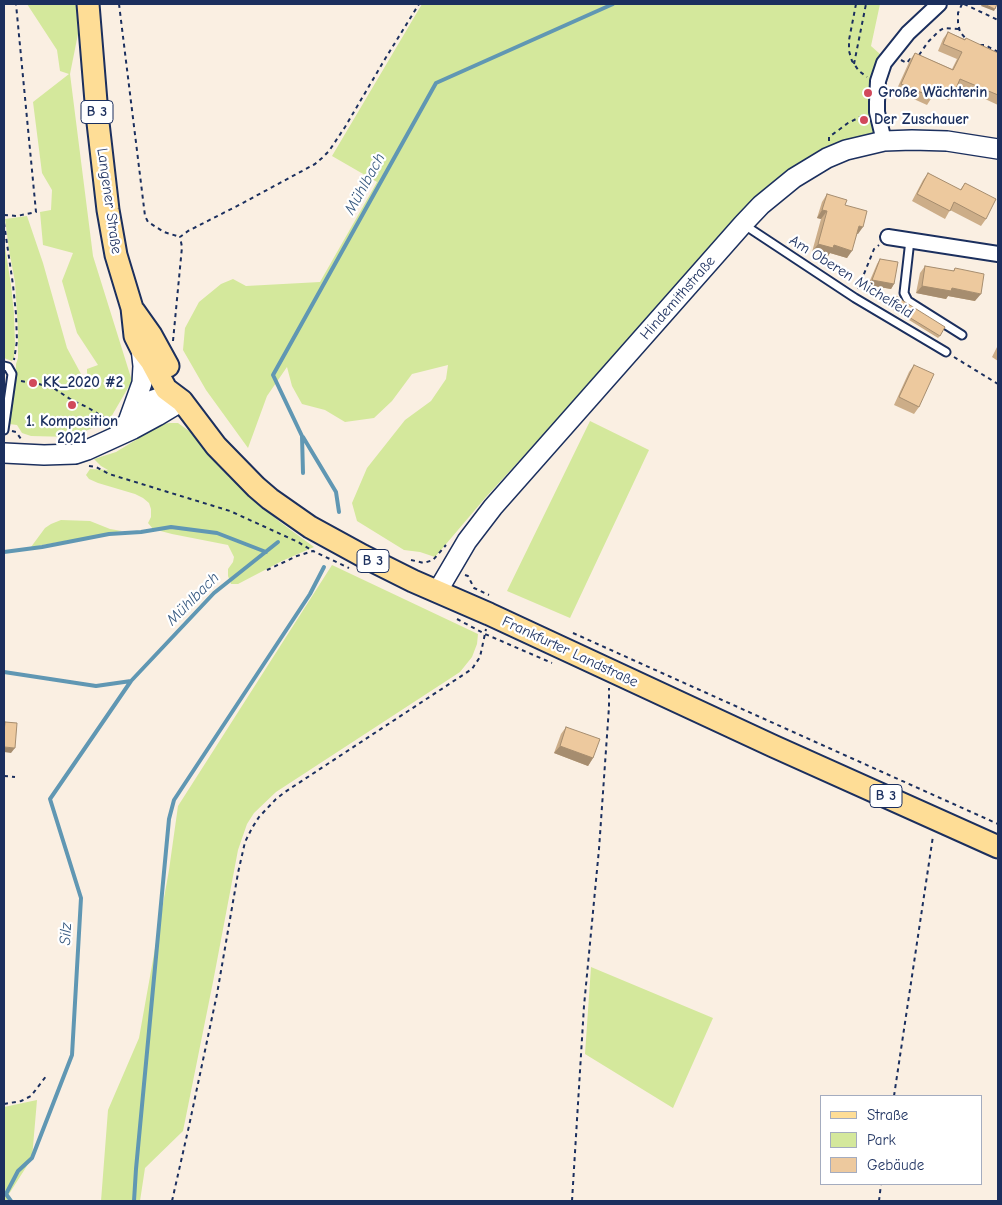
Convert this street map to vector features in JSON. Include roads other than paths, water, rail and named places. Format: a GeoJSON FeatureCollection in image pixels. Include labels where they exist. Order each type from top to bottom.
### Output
{"type":"FeatureCollection","features":[{"type":"Feature","properties":{"kind":"main road","name":"Langener Straße"},"geometry":{"type":"LineString","coordinates":[[88,4],[102,166],[108,210],[116,255],[132,308],[135,336],[166,389],[182,401]]}},
{"type":"Feature","properties":{"kind":"main road","name":"Langener Straße"},"geometry":{"type":"LineString","coordinates":[[132,308],[151,334],[176,382],[182,401]]}},
{"type":"Feature","properties":{"kind":"main road","name":"Frankfurter Landstraße"},"geometry":{"type":"LineString","coordinates":[[182,401],[204,432],[242,474],[270,499],[304,523],[336,542],[437,592],[998,847]]}},
{"type":"Feature","properties":{"kind":"street"},"geometry":{"type":"LineString","coordinates":[[884,141],[877,112],[878,81],[884,63],[908,33],[939,4]]}},
{"type":"Feature","properties":{"kind":"street","name":"Hindemithstraße"},"geometry":{"type":"LineString","coordinates":[[437,592],[467,541],[493,507],[743,224],[761,205],[794,178],[827,158],[846,150],[884,141],[947,141],[998,149]]}},
{"type":"Feature","properties":{"kind":"street"},"geometry":{"type":"LineString","coordinates":[[888,237],[998,254]]}},
{"type":"Feature","properties":{"kind":"street"},"geometry":{"type":"LineString","coordinates":[[129,420],[142,383],[141,348]]}},
{"type":"Feature","properties":{"kind":"street"},"geometry":{"type":"LineString","coordinates":[[4,453],[75,454],[87,450],[109,431],[129,420],[153,400],[162,397],[182,401]]}},
{"type":"Feature","properties":{"kind":"street"},"geometry":{"type":"LineString","coordinates":[[109,431],[157,416],[182,401]]}},
{"type":"Feature","properties":{"kind":"street"},"geometry":{"type":"LineString","coordinates":[[13,442],[30,451],[62,454]]}},
{"type":"Feature","properties":{"kind":"lane","name":"Am Oberen Michelfeld"},"geometry":{"type":"LineString","coordinates":[[743,224],[854,298],[946,352]]}},
{"type":"Feature","properties":{"kind":"lane"},"geometry":{"type":"LineString","coordinates":[[910,240],[904,293],[908,301],[962,335]]}},
{"type":"Feature","properties":{"kind":"lane"},"geometry":{"type":"LineString","coordinates":[[4,366],[8,367],[12,374],[6,405],[4,430]]}},
{"type":"Feature","properties":{"kind":"waterway","name":"Mühlbach"},"geometry":{"type":"LineString","coordinates":[[303,473],[302,436],[273,375],[436,83],[613,4]]}},
{"type":"Feature","properties":{"kind":"waterway"},"geometry":{"type":"LineString","coordinates":[[303,437],[336,492],[339,512]]}},
{"type":"Feature","properties":{"kind":"waterway"},"geometry":{"type":"LineString","coordinates":[[4,552],[109,534],[141,532],[171,527],[217,533],[266,552]]}},
{"type":"Feature","properties":{"kind":"waterway","name":"Silz"},"geometry":{"type":"LineString","coordinates":[[11,1201],[6,1194],[18,1171],[32,1158],[72,1055],[81,898],[50,799],[131,681],[214,593],[278,542]]}},
{"type":"Feature","properties":{"kind":"waterway"},"geometry":{"type":"LineString","coordinates":[[134,1201],[169,819],[174,800],[310,594],[324,567]]}},
{"type":"Feature","properties":{"kind":"waterway"},"geometry":{"type":"LineString","coordinates":[[4,672],[96,686],[131,681]]}},
{"type":"Feature","properties":{"kind":"place","name":"Große Wächterin"},"geometry":{"type":"Point","coordinates":[868,93]}},
{"type":"Feature","properties":{"kind":"place","name":"Der Zuschauer"},"geometry":{"type":"Point","coordinates":[864,120]}},
{"type":"Feature","properties":{"kind":"place","name":"KK_2020 #2"},"geometry":{"type":"Point","coordinates":[33,383]}},
{"type":"Feature","properties":{"kind":"place","name":"1. Komposition 2021"},"geometry":{"type":"Point","coordinates":[72,405]}}]}
